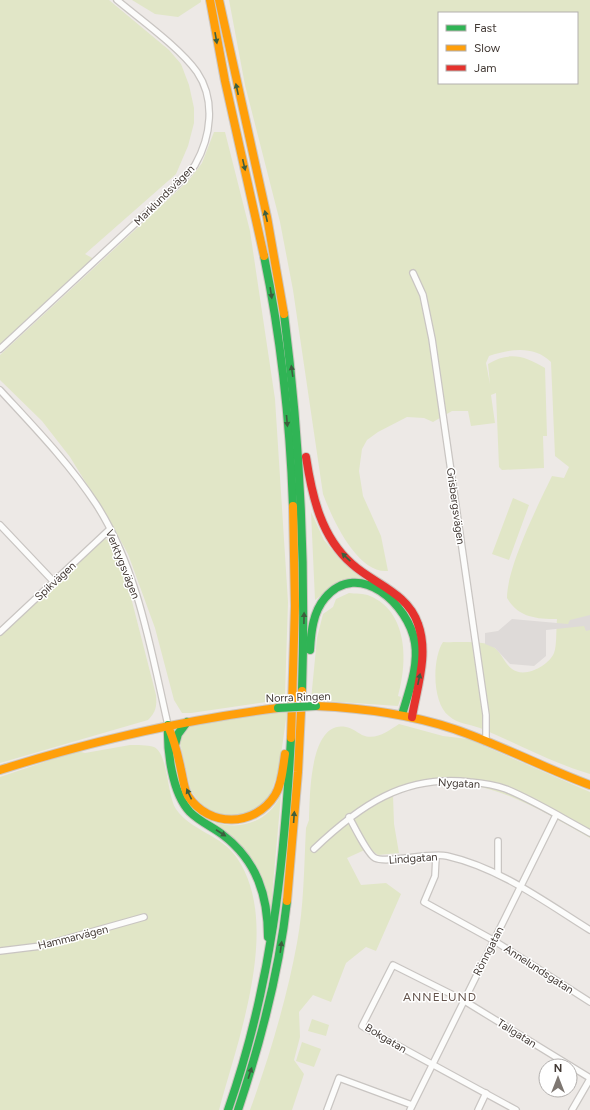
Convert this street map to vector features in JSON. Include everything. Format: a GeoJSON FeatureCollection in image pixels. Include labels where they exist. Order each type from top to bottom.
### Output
{"type":"FeatureCollection","features":[{"type":"Feature","properties":{"kind":"main road"},"geometry":{"type":"LineString","coordinates":[[210,0],[223,76],[257,219],[268,275],[284,380],[294,512],[295,647],[285,828],[278,902],[263,992],[242,1071],[228,1110]]}},
{"type":"Feature","properties":{"kind":"main road"},"geometry":{"type":"LineString","coordinates":[[219,0],[273,247],[289,347],[296,410],[303,503],[305,572],[304,690],[290,878],[278,962],[265,1021],[238,1110]]}},
{"type":"Feature","properties":{"kind":"main road"},"geometry":{"type":"LineString","coordinates":[[296,410],[304,441],[314,502],[326,531],[341,554],[357,568],[394,590],[408,605],[417,622],[422,641],[422,664],[412,717]]}},
{"type":"Feature","properties":{"kind":"main road"},"geometry":{"type":"LineString","coordinates":[[304,690],[309,671],[310,643],[316,614],[328,595],[342,586],[353,583],[363,583],[380,590],[397,603],[404,612],[413,633],[415,644],[415,661],[402,715]]}},
{"type":"Feature","properties":{"kind":"main road","name":"Norra Ringen"},"geometry":{"type":"LineString","coordinates":[[0,770],[82,745],[168,725],[278,708],[316,706],[375,710],[434,722],[590,785]]}},
{"type":"Feature","properties":{"kind":"main road"},"geometry":{"type":"LineString","coordinates":[[168,725],[175,745],[188,795],[204,814],[222,821],[242,820],[260,813],[275,795],[292,720]]}},
{"type":"Feature","properties":{"kind":"main road"},"geometry":{"type":"LineString","coordinates":[[175,745],[178,734],[187,722]]}},
{"type":"Feature","properties":{"kind":"main road"},"geometry":{"type":"LineString","coordinates":[[168,725],[166,738],[178,792],[189,811],[240,847],[250,860],[264,889],[268,911],[268,935],[263,992]]}},
{"type":"Feature","properties":{"kind":"street","name":"Marklundsvägen"},"geometry":{"type":"LineString","coordinates":[[0,349],[181,181],[194,166],[203,148],[208,131],[210,109],[206,93],[197,72],[182,55],[117,0]]}},
{"type":"Feature","properties":{"kind":"street","name":"Grisbergsvägen"},"geometry":{"type":"LineString","coordinates":[[412,273],[422,295],[432,339],[486,715],[486,742]]}},
{"type":"Feature","properties":{"kind":"street","name":"Verktygsvägen"},"geometry":{"type":"LineString","coordinates":[[0,390],[79,480],[96,504],[110,529],[136,590],[168,725]]}},
{"type":"Feature","properties":{"kind":"street"},"geometry":{"type":"LineString","coordinates":[[0,525],[54,582]]}},
{"type":"Feature","properties":{"kind":"street","name":"Spikvägen"},"geometry":{"type":"LineString","coordinates":[[0,632],[110,529]]}},
{"type":"Feature","properties":{"kind":"street","name":"Nygatan"},"geometry":{"type":"LineString","coordinates":[[314,849],[349,818],[374,801],[400,789],[427,782],[452,780],[485,784],[505,789],[590,833]]}},
{"type":"Feature","properties":{"kind":"street","name":"Rönngatan"},"geometry":{"type":"LineString","coordinates":[[411,1108],[463,1000],[556,815]]}},
{"type":"Feature","properties":{"kind":"street","name":"Lindgatan"},"geometry":{"type":"LineString","coordinates":[[349,818],[373,857],[381,860],[423,855],[446,856],[498,874],[590,930]]}},
{"type":"Feature","properties":{"kind":"street"},"geometry":{"type":"LineString","coordinates":[[498,841],[498,874]]}},
{"type":"Feature","properties":{"kind":"street","name":"Annelundsgatan"},"geometry":{"type":"LineString","coordinates":[[436,856],[435,876],[424,902],[494,940],[590,1002]]}},
{"type":"Feature","properties":{"kind":"street","name":"Hammarvägen"},"geometry":{"type":"LineString","coordinates":[[0,951],[41,946],[144,917]]}},
{"type":"Feature","properties":{"kind":"street","name":"Bokgatan"},"geometry":{"type":"LineString","coordinates":[[463,1000],[393,965],[362,1026],[516,1110]]}},
{"type":"Feature","properties":{"kind":"street","name":"Tallgatan"},"geometry":{"type":"LineString","coordinates":[[463,1000],[590,1078]]}},
{"type":"Feature","properties":{"kind":"street"},"geometry":{"type":"LineString","coordinates":[[327,1110],[339,1078],[411,1108]]}},
{"type":"Feature","properties":{"kind":"street"},"geometry":{"type":"LineString","coordinates":[[572,1110],[590,1078]]}},
{"type":"Feature","properties":{"kind":"street"},"geometry":{"type":"LineString","coordinates":[[478,1110],[486,1093]]}},
{"type":"Feature","properties":{"kind":"green space"},"geometry":{"type":"Polygon","coordinates":[[[0,0],[109,0],[169,50],[181,64],[189,85],[194,108],[194,123],[188,146],[176,174],[85,254],[94,259],[0,345],[0,0]]]}},
{"type":"Feature","properties":{"kind":"green space"},"geometry":{"type":"Polygon","coordinates":[[[132,0],[201,0],[201,2],[178,17],[155,14],[132,0]]]}},
{"type":"Feature","properties":{"kind":"green space"},"geometry":{"type":"Polygon","coordinates":[[[229,0],[590,0],[590,774],[548,759],[480,728],[452,719],[443,710],[437,691],[437,659],[443,642],[475,642],[488,644],[495,648],[507,664],[517,672],[530,671],[542,666],[554,653],[557,619],[528,616],[516,609],[507,598],[508,585],[512,570],[524,536],[539,503],[552,476],[564,478],[569,467],[555,456],[551,362],[537,353],[513,350],[489,356],[486,363],[490,384],[488,364],[503,357],[510,356],[524,358],[531,360],[545,368],[547,436],[543,436],[544,468],[502,470],[499,467],[496,393],[491,395],[495,423],[471,426],[468,411],[452,411],[433,422],[424,418],[407,417],[378,432],[367,440],[362,449],[359,471],[363,496],[381,536],[388,571],[377,570],[366,564],[347,543],[339,530],[323,494],[293,290],[280,222],[245,85],[229,0]]]}},
{"type":"Feature","properties":{"kind":"green space"},"geometry":{"type":"Polygon","coordinates":[[[214,132],[225,132],[250,231],[275,399],[288,602],[285,694],[273,701],[182,713],[174,700],[155,628],[128,554],[70,457],[42,421],[0,380],[0,355],[189,180],[202,163],[214,132]]]}},
{"type":"Feature","properties":{"kind":"green space"},"geometry":{"type":"Polygon","coordinates":[[[513,498],[529,505],[509,560],[492,554],[513,498]]]}},
{"type":"Feature","properties":{"kind":"green space"},"geometry":{"type":"Polygon","coordinates":[[[311,512],[324,540],[339,558],[364,579],[344,582],[315,600],[311,512]]]}},
{"type":"Feature","properties":{"kind":"green space"},"geometry":{"type":"Polygon","coordinates":[[[101,539],[112,540],[125,574],[156,695],[156,706],[153,714],[148,720],[0,763],[0,634],[101,539]]]}},
{"type":"Feature","properties":{"kind":"green space"},"geometry":{"type":"Polygon","coordinates":[[[349,593],[368,595],[383,603],[392,614],[398,626],[404,654],[398,696],[401,697],[398,706],[311,700],[317,638],[323,614],[333,607],[336,599],[349,593]]]}},
{"type":"Feature","properties":{"kind":"green space"},"geometry":{"type":"Polygon","coordinates":[[[287,712],[279,769],[269,798],[255,810],[243,816],[226,817],[212,812],[201,804],[191,791],[180,743],[185,728],[194,724],[258,714],[287,712]]]}},
{"type":"Feature","properties":{"kind":"green space"},"geometry":{"type":"Polygon","coordinates":[[[399,724],[443,736],[468,739],[590,792],[590,838],[530,805],[489,789],[445,783],[422,786],[393,795],[394,824],[399,853],[378,855],[369,848],[347,858],[361,885],[386,883],[401,894],[376,951],[366,947],[346,963],[331,1002],[313,995],[299,1012],[300,1037],[294,1060],[304,1074],[292,1110],[250,1110],[277,1028],[297,943],[302,901],[306,828],[309,820],[311,779],[318,747],[325,735],[334,728],[346,727],[367,737],[372,737],[391,730],[399,724]]]}},
{"type":"Feature","properties":{"kind":"green space"},"geometry":{"type":"Polygon","coordinates":[[[130,745],[151,746],[159,751],[165,766],[173,803],[176,809],[190,823],[215,838],[231,850],[237,858],[250,885],[256,915],[256,948],[252,982],[245,1016],[219,1110],[0,1110],[0,777],[77,751],[85,753],[130,745]]]}},
{"type":"Feature","properties":{"kind":"green space"},"geometry":{"type":"Polygon","coordinates":[[[281,795],[271,907],[228,833],[214,822],[224,825],[244,825],[253,822],[269,812],[281,795]]]}},
{"type":"Feature","properties":{"kind":"green space"},"geometry":{"type":"Polygon","coordinates":[[[312,1019],[329,1025],[326,1036],[308,1031],[312,1019]]]}},
{"type":"Feature","properties":{"kind":"green space"},"geometry":{"type":"Polygon","coordinates":[[[302,1042],[321,1049],[314,1067],[296,1061],[302,1042]]]}},
{"type":"Feature","properties":{"kind":"shaded area"},"geometry":{"type":"Polygon","coordinates":[[[590,615],[590,630],[586,631],[584,626],[546,630],[546,656],[534,666],[510,664],[495,648],[485,644],[485,633],[498,631],[512,619],[568,624],[570,620],[590,615]]]}},
{"type":"Feature","properties":{"kind":"traffic: fast"},"geometry":{"type":"LineString","coordinates":[[264,256],[284,380],[290,443],[293,506]]}},
{"type":"Feature","properties":{"kind":"traffic: fast"},"geometry":{"type":"LineString","coordinates":[[284,314],[290,361],[298,455],[303,597],[302,691]]}},
{"type":"Feature","properties":{"kind":"traffic: fast"},"geometry":{"type":"LineString","coordinates":[[310,650],[315,616],[325,598],[338,587],[353,583],[367,585],[380,591],[393,602],[403,614],[411,629],[415,643],[416,661],[410,689],[402,715]]}},
{"type":"Feature","properties":{"kind":"traffic: fast"},"geometry":{"type":"LineString","coordinates":[[278,708],[316,706]]}},
{"type":"Feature","properties":{"kind":"traffic: fast"},"geometry":{"type":"LineString","coordinates":[[175,745],[178,734],[187,722]]}},
{"type":"Feature","properties":{"kind":"traffic: fast"},"geometry":{"type":"LineString","coordinates":[[168,725],[168,747],[172,771],[179,794],[190,812],[235,845],[252,868],[263,894],[266,907],[268,937]]}},
{"type":"Feature","properties":{"kind":"traffic: fast"},"geometry":{"type":"LineString","coordinates":[[228,1110],[243,1064],[255,1018],[273,926],[284,833],[291,738]]}},
{"type":"Feature","properties":{"kind":"traffic: fast"},"geometry":{"type":"LineString","coordinates":[[238,1110],[262,1033],[274,981],[284,928],[287,901]]}},
{"type":"Feature","properties":{"kind":"traffic: slow"},"geometry":{"type":"LineString","coordinates":[[210,0],[225,81],[264,256]]}},
{"type":"Feature","properties":{"kind":"traffic: slow"},"geometry":{"type":"LineString","coordinates":[[219,0],[267,217],[284,314]]}},
{"type":"Feature","properties":{"kind":"traffic: slow"},"geometry":{"type":"LineString","coordinates":[[291,738],[295,606],[293,506]]}},
{"type":"Feature","properties":{"kind":"traffic: slow"},"geometry":{"type":"LineString","coordinates":[[287,901],[298,772],[302,691]]}},
{"type":"Feature","properties":{"kind":"traffic: slow"},"geometry":{"type":"LineString","coordinates":[[316,706],[351,708],[420,719],[454,729],[489,742],[590,785]]}},
{"type":"Feature","properties":{"kind":"traffic: slow"},"geometry":{"type":"LineString","coordinates":[[0,770],[68,750],[172,725],[278,708]]}},
{"type":"Feature","properties":{"kind":"traffic: slow"},"geometry":{"type":"LineString","coordinates":[[168,726],[176,748],[188,796],[197,806],[208,814],[219,818],[232,820],[244,818],[256,813],[266,806],[275,795],[279,786],[285,754]]}},
{"type":"Feature","properties":{"kind":"traffic: jam"},"geometry":{"type":"LineString","coordinates":[[306,457],[311,486],[325,529],[341,553],[361,571],[390,590],[407,604],[418,624],[421,635],[422,659],[412,717]]}},
{"type":"Feature","properties":{"kind":"district","name":"ANNELUND"},"geometry":{"type":"Point","coordinates":[440,997]}}]}
